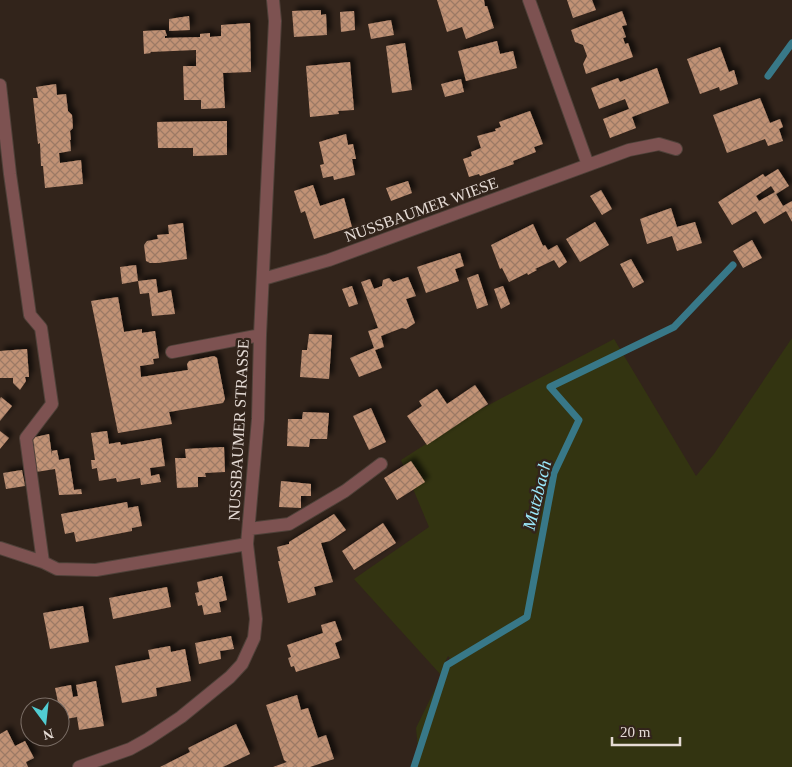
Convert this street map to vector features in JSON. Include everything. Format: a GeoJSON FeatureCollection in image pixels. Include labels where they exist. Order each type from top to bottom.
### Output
{"type":"FeatureCollection","features":[{"type":"Feature","properties":{"kind":"street","name":"NUSSBAUMER STRASSE"},"geometry":{"type":"LineString","coordinates":[[79,767],[130,749],[148,739],[205,698],[242,664],[254,638],[256,619],[247,544],[258,419],[260,335],[275,21],[274,0]]}},
{"type":"Feature","properties":{"kind":"street"},"geometry":{"type":"LineString","coordinates":[[529,0],[588,164]]}},
{"type":"Feature","properties":{"kind":"street"},"geometry":{"type":"LineString","coordinates":[[0,85],[5,175],[30,315],[41,328],[52,404],[26,438],[43,562]]}},
{"type":"Feature","properties":{"kind":"street","name":"NUSSBAUMER WIESE"},"geometry":{"type":"LineString","coordinates":[[263,279],[329,260],[629,150],[659,144],[676,149]]}},
{"type":"Feature","properties":{"kind":"street"},"geometry":{"type":"LineString","coordinates":[[172,352],[260,335]]}},
{"type":"Feature","properties":{"kind":"street"},"geometry":{"type":"LineString","coordinates":[[249,529],[289,524],[345,491],[381,464]]}},
{"type":"Feature","properties":{"kind":"street"},"geometry":{"type":"LineString","coordinates":[[0,548],[43,562],[57,569],[96,570],[247,544]]}},
{"type":"Feature","properties":{"kind":"shaded area"},"geometry":{"type":"Polygon","coordinates":[[[792,338],[792,767],[418,767],[416,728],[439,681],[445,673],[444,668],[450,658],[448,656],[441,675],[354,579],[429,527],[401,460],[479,410],[614,339],[696,476],[714,454],[792,338]]]}},
{"type":"Feature","properties":{"kind":"building"},"geometry":{"type":"Polygon","coordinates":[[[437,0],[484,0],[494,28],[466,39],[462,27],[447,32],[437,0]]]}},
{"type":"Feature","properties":{"kind":"building"},"geometry":{"type":"Polygon","coordinates":[[[567,0],[592,0],[596,10],[573,18],[567,0]]]}},
{"type":"Feature","properties":{"kind":"building"},"geometry":{"type":"Polygon","coordinates":[[[321,10],[321,15],[326,14],[327,35],[294,37],[292,11],[321,10]]]}},
{"type":"Feature","properties":{"kind":"building"},"geometry":{"type":"Polygon","coordinates":[[[354,11],[355,30],[341,32],[340,12],[354,11]]]}},
{"type":"Feature","properties":{"kind":"building"},"geometry":{"type":"Polygon","coordinates":[[[622,11],[627,25],[622,26],[626,37],[623,38],[625,44],[628,43],[633,57],[586,74],[583,64],[587,56],[583,45],[575,42],[571,30],[622,11]]]}},
{"type":"Feature","properties":{"kind":"building"},"geometry":{"type":"Polygon","coordinates":[[[189,16],[190,30],[169,31],[169,19],[189,16]]]}},
{"type":"Feature","properties":{"kind":"building"},"geometry":{"type":"Polygon","coordinates":[[[391,20],[394,35],[371,39],[368,24],[391,20]]]}},
{"type":"Feature","properties":{"kind":"building"},"geometry":{"type":"Polygon","coordinates":[[[250,23],[251,72],[223,73],[225,108],[201,109],[201,100],[184,100],[183,66],[196,66],[196,50],[150,52],[144,54],[143,31],[165,30],[167,36],[165,38],[200,37],[200,34],[210,33],[210,37],[221,36],[221,25],[250,23]]]}},
{"type":"Feature","properties":{"kind":"building"},"geometry":{"type":"Polygon","coordinates":[[[497,41],[500,54],[513,51],[517,68],[466,81],[458,51],[497,41]]]}},
{"type":"Feature","properties":{"kind":"building"},"geometry":{"type":"Polygon","coordinates":[[[405,43],[412,90],[392,93],[386,46],[405,43]]]}},
{"type":"Feature","properties":{"kind":"building"},"geometry":{"type":"Polygon","coordinates":[[[720,47],[729,72],[734,70],[738,84],[720,91],[719,87],[700,94],[687,59],[720,47]]]}},
{"type":"Feature","properties":{"kind":"building"},"geometry":{"type":"Polygon","coordinates":[[[350,62],[354,110],[338,111],[339,114],[310,117],[306,66],[350,62]]]}},
{"type":"Feature","properties":{"kind":"building"},"geometry":{"type":"Polygon","coordinates":[[[657,68],[669,103],[632,117],[636,128],[610,138],[603,119],[629,109],[625,99],[599,109],[591,88],[618,78],[620,82],[657,68]]]}},
{"type":"Feature","properties":{"kind":"building"},"geometry":{"type":"Polygon","coordinates":[[[461,79],[464,92],[445,97],[441,84],[461,79]]]}},
{"type":"Feature","properties":{"kind":"building"},"geometry":{"type":"Polygon","coordinates":[[[56,84],[57,95],[66,94],[68,111],[72,115],[73,128],[70,131],[71,151],[59,153],[60,163],[81,160],[83,184],[45,188],[33,98],[38,98],[36,87],[56,84]]]}},
{"type":"Feature","properties":{"kind":"building"},"geometry":{"type":"Polygon","coordinates":[[[760,98],[770,123],[780,119],[783,127],[779,129],[783,141],[768,146],[765,139],[727,153],[713,115],[760,98]]]}},
{"type":"Feature","properties":{"kind":"building"},"geometry":{"type":"Polygon","coordinates":[[[530,111],[543,144],[534,147],[536,152],[513,161],[514,164],[480,176],[479,174],[469,177],[463,159],[472,156],[471,152],[481,148],[477,136],[496,131],[495,129],[501,127],[499,122],[530,111]]]}},
{"type":"Feature","properties":{"kind":"building"},"geometry":{"type":"Polygon","coordinates":[[[227,121],[227,155],[193,156],[193,148],[158,148],[157,122],[227,121]]]}},
{"type":"Feature","properties":{"kind":"building"},"geometry":{"type":"Polygon","coordinates":[[[346,134],[348,145],[353,144],[356,159],[352,159],[355,175],[334,180],[333,176],[323,178],[320,165],[324,164],[319,142],[346,134]]]}},
{"type":"Feature","properties":{"kind":"building"},"geometry":{"type":"Polygon","coordinates":[[[778,169],[789,186],[776,194],[783,206],[792,201],[792,222],[786,211],[764,224],[756,211],[732,225],[718,202],[763,174],[765,177],[778,169]],[[771,186],[756,196],[759,201],[775,192],[771,186]]]}},
{"type":"Feature","properties":{"kind":"building"},"geometry":{"type":"Polygon","coordinates":[[[408,181],[412,193],[391,201],[386,188],[408,181]]]}},
{"type":"Feature","properties":{"kind":"building"},"geometry":{"type":"Polygon","coordinates":[[[313,185],[320,206],[344,198],[352,227],[314,239],[305,211],[301,213],[294,191],[313,185]]]}},
{"type":"Feature","properties":{"kind":"building"},"geometry":{"type":"Polygon","coordinates":[[[601,190],[612,209],[602,215],[590,196],[601,190]]]}},
{"type":"Feature","properties":{"kind":"building"},"geometry":{"type":"Polygon","coordinates":[[[671,208],[677,227],[695,222],[702,243],[677,251],[672,236],[647,244],[640,219],[671,208]]]}},
{"type":"Feature","properties":{"kind":"building"},"geometry":{"type":"Polygon","coordinates":[[[595,222],[609,245],[580,262],[566,239],[595,222]]]}},
{"type":"Feature","properties":{"kind":"building"},"geometry":{"type":"Polygon","coordinates":[[[183,223],[187,259],[158,263],[146,261],[144,245],[147,241],[158,239],[157,235],[169,234],[168,225],[183,223]]]}},
{"type":"Feature","properties":{"kind":"building"},"geometry":{"type":"Polygon","coordinates":[[[533,224],[543,246],[545,245],[548,250],[557,245],[567,262],[559,268],[554,260],[535,269],[537,270],[528,275],[527,273],[509,282],[502,268],[500,269],[491,245],[533,224]]]}},
{"type":"Feature","properties":{"kind":"building"},"geometry":{"type":"Polygon","coordinates":[[[752,240],[762,258],[743,268],[733,251],[752,240]]]}},
{"type":"Feature","properties":{"kind":"building"},"geometry":{"type":"Polygon","coordinates":[[[460,253],[464,266],[455,269],[459,281],[426,293],[417,267],[460,253]]]}},
{"type":"Feature","properties":{"kind":"building"},"geometry":{"type":"Polygon","coordinates":[[[631,259],[644,282],[633,288],[620,264],[631,259]]]}},
{"type":"Feature","properties":{"kind":"building"},"geometry":{"type":"Polygon","coordinates":[[[136,265],[138,281],[122,284],[120,267],[136,265]]]}},
{"type":"Feature","properties":{"kind":"building"},"geometry":{"type":"Polygon","coordinates":[[[478,274],[488,305],[477,309],[467,278],[478,274]]]}},
{"type":"Feature","properties":{"kind":"building"},"geometry":{"type":"Polygon","coordinates":[[[408,277],[416,296],[406,299],[415,323],[406,329],[402,328],[381,336],[384,347],[375,350],[382,368],[359,377],[350,358],[374,348],[368,331],[378,328],[361,282],[370,279],[374,289],[382,286],[383,280],[389,278],[393,282],[408,277]]]}},
{"type":"Feature","properties":{"kind":"building"},"geometry":{"type":"Polygon","coordinates":[[[156,279],[158,293],[171,290],[175,314],[152,316],[149,293],[140,294],[138,281],[156,279]]]}},
{"type":"Feature","properties":{"kind":"building"},"geometry":{"type":"Polygon","coordinates":[[[352,286],[358,304],[349,307],[342,289],[352,286]]]}},
{"type":"Feature","properties":{"kind":"building"},"geometry":{"type":"Polygon","coordinates":[[[503,286],[510,304],[501,309],[494,289],[503,286]]]}},
{"type":"Feature","properties":{"kind":"building"},"geometry":{"type":"Polygon","coordinates":[[[118,297],[124,332],[142,329],[142,333],[155,331],[159,358],[153,359],[154,364],[140,366],[141,377],[188,370],[187,364],[189,361],[214,356],[217,358],[225,399],[223,403],[169,412],[172,424],[118,433],[91,301],[118,297]]]}},
{"type":"Feature","properties":{"kind":"building"},"geometry":{"type":"Polygon","coordinates":[[[309,334],[332,335],[329,379],[300,377],[302,350],[307,350],[309,334]]]}},
{"type":"Feature","properties":{"kind":"building"},"geometry":{"type":"Polygon","coordinates":[[[27,349],[29,377],[25,377],[26,381],[20,390],[13,383],[13,378],[0,378],[0,351],[27,349]]]}},
{"type":"Feature","properties":{"kind":"building"},"geometry":{"type":"Polygon","coordinates":[[[475,385],[488,404],[427,445],[407,416],[422,406],[419,401],[437,389],[447,404],[475,385]]]}},
{"type":"Feature","properties":{"kind":"building"},"geometry":{"type":"Polygon","coordinates":[[[1,397],[12,406],[0,421],[0,399],[1,397]]]}},
{"type":"Feature","properties":{"kind":"building"},"geometry":{"type":"Polygon","coordinates":[[[371,408],[386,442],[369,450],[353,416],[371,408]]]}},
{"type":"Feature","properties":{"kind":"building"},"geometry":{"type":"Polygon","coordinates":[[[303,412],[329,413],[327,439],[310,439],[309,447],[287,446],[288,419],[302,419],[303,412]]]}},
{"type":"Feature","properties":{"kind":"building"},"geometry":{"type":"Polygon","coordinates":[[[0,431],[9,438],[0,449],[0,431]]]}},
{"type":"Feature","properties":{"kind":"building"},"geometry":{"type":"Polygon","coordinates":[[[107,431],[109,444],[120,442],[121,445],[161,438],[165,466],[150,468],[151,476],[159,474],[161,482],[141,485],[140,478],[117,482],[116,478],[99,481],[97,468],[92,469],[91,460],[95,460],[91,433],[107,431]]]}},
{"type":"Feature","properties":{"kind":"building"},"geometry":{"type":"Polygon","coordinates":[[[49,434],[52,456],[52,451],[57,450],[59,460],[69,458],[74,490],[81,489],[82,494],[59,495],[55,469],[36,472],[31,438],[49,434]]]}},
{"type":"Feature","properties":{"kind":"building"},"geometry":{"type":"Polygon","coordinates":[[[224,447],[225,472],[205,473],[206,477],[198,477],[198,487],[177,488],[175,458],[186,458],[185,449],[224,447]]]}},
{"type":"Feature","properties":{"kind":"building"},"geometry":{"type":"Polygon","coordinates":[[[411,461],[425,482],[397,500],[384,478],[411,461]]]}},
{"type":"Feature","properties":{"kind":"building"},"geometry":{"type":"Polygon","coordinates":[[[22,470],[25,486],[6,489],[3,473],[22,470]]]}},
{"type":"Feature","properties":{"kind":"building"},"geometry":{"type":"Polygon","coordinates":[[[281,481],[311,484],[311,496],[301,496],[301,508],[279,507],[281,481]]]}},
{"type":"Feature","properties":{"kind":"building"},"geometry":{"type":"Polygon","coordinates":[[[127,502],[128,508],[138,506],[142,526],[132,528],[132,531],[76,542],[74,532],[65,534],[61,514],[127,502]]]}},
{"type":"Feature","properties":{"kind":"building"},"geometry":{"type":"Polygon","coordinates":[[[334,514],[346,530],[330,541],[321,543],[333,582],[314,587],[316,595],[288,603],[278,561],[280,561],[277,547],[289,544],[289,542],[334,514]]]}},
{"type":"Feature","properties":{"kind":"building"},"geometry":{"type":"Polygon","coordinates":[[[383,523],[396,543],[354,570],[342,551],[383,523]]]}},
{"type":"Feature","properties":{"kind":"building"},"geometry":{"type":"Polygon","coordinates":[[[222,576],[227,600],[219,602],[221,612],[204,615],[202,605],[198,606],[195,593],[199,592],[197,582],[222,576]]]}},
{"type":"Feature","properties":{"kind":"building"},"geometry":{"type":"Polygon","coordinates":[[[167,587],[171,607],[113,619],[109,598],[167,587]]]}},
{"type":"Feature","properties":{"kind":"building"},"geometry":{"type":"Polygon","coordinates":[[[83,606],[89,642],[50,649],[43,613],[83,606]]]}},
{"type":"Feature","properties":{"kind":"building"},"geometry":{"type":"Polygon","coordinates":[[[335,621],[342,640],[335,643],[340,658],[296,672],[294,666],[291,667],[288,658],[291,657],[287,645],[323,633],[321,625],[335,621]]]}},
{"type":"Feature","properties":{"kind":"building"},"geometry":{"type":"Polygon","coordinates":[[[231,636],[234,649],[220,651],[221,659],[199,664],[195,643],[231,636]]]}},
{"type":"Feature","properties":{"kind":"building"},"geometry":{"type":"Polygon","coordinates":[[[170,646],[171,652],[185,649],[191,681],[156,688],[157,696],[122,703],[115,666],[150,659],[148,650],[170,646]]]}},
{"type":"Feature","properties":{"kind":"building"},"geometry":{"type":"Polygon","coordinates":[[[96,681],[104,726],[79,730],[77,717],[70,718],[70,697],[57,697],[55,688],[71,685],[73,697],[78,696],[76,685],[96,681]]]}},
{"type":"Feature","properties":{"kind":"building"},"geometry":{"type":"Polygon","coordinates":[[[297,695],[301,710],[308,708],[318,738],[326,735],[334,759],[310,767],[273,767],[287,762],[284,760],[266,705],[297,695]]]}},
{"type":"Feature","properties":{"kind":"building"},"geometry":{"type":"Polygon","coordinates":[[[236,724],[250,754],[223,767],[160,767],[190,752],[188,748],[236,724]]]}},
{"type":"Feature","properties":{"kind":"building"},"geometry":{"type":"Polygon","coordinates":[[[7,730],[15,746],[20,744],[20,747],[28,747],[34,758],[26,762],[28,767],[0,767],[0,734],[7,730]]]}},
{"type":"Feature","properties":{"kind":"waterway","name":"Mutzbach"},"geometry":{"type":"LineString","coordinates":[[768,76],[792,43]]}},
{"type":"Feature","properties":{"kind":"waterway","name":"Mutzbach"},"geometry":{"type":"LineString","coordinates":[[414,767],[447,665],[527,617],[554,473],[579,420],[550,387],[674,327],[733,265]]}}]}
